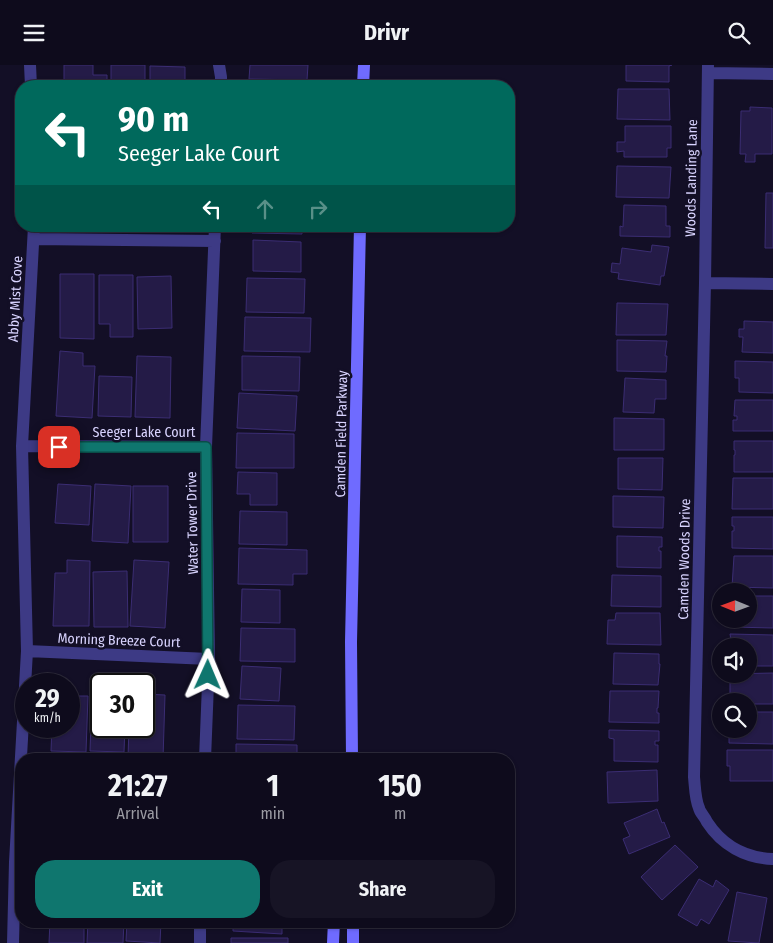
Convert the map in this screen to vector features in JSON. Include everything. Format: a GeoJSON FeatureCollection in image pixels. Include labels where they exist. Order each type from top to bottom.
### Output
{"type":"FeatureCollection","features":[{"type":"Feature","properties":{"kind":"street"},"geometry":{"type":"LineString","coordinates":[[30,65],[31,80]]}},
{"type":"Feature","properties":{"kind":"street"},"geometry":{"type":"LineString","coordinates":[[218,65],[221,80]]}},
{"type":"Feature","properties":{"kind":"street"},"geometry":{"type":"LineString","coordinates":[[364,65],[364,80]]}},
{"type":"Feature","properties":{"kind":"street","name":"Woods Landing Lane"},"geometry":{"type":"LineString","coordinates":[[705,283],[708,69],[773,74]]}},
{"type":"Feature","properties":{"kind":"street","name":"Abby Mist Cove"},"geometry":{"type":"LineString","coordinates":[[23,753],[27,651],[22,446],[34,232]]}},
{"type":"Feature","properties":{"kind":"street","name":"Water Tower Drive"},"geometry":{"type":"LineString","coordinates":[[205,753],[209,659],[206,447],[215,232]]}},
{"type":"Feature","properties":{"kind":"street","name":"Camden Field Parkway"},"geometry":{"type":"LineString","coordinates":[[352,753],[351,642],[360,232]]}},
{"type":"Feature","properties":{"kind":"street"},"geometry":{"type":"LineString","coordinates":[[34,239],[215,241]]}},
{"type":"Feature","properties":{"kind":"street"},"geometry":{"type":"LineString","coordinates":[[705,283],[773,284]]}},
{"type":"Feature","properties":{"kind":"street","name":"Camden Woods Drive"},"geometry":{"type":"LineString","coordinates":[[705,283],[694,777],[699,808],[712,830],[728,846],[745,854],[773,859]]}},
{"type":"Feature","properties":{"kind":"street","name":"Seeger Lake Court"},"geometry":{"type":"LineString","coordinates":[[22,446],[206,447]]}},
{"type":"Feature","properties":{"kind":"street","name":"Camden Field Parkway"},"geometry":{"type":"LineString","coordinates":[[342,753],[351,642]]}},
{"type":"Feature","properties":{"kind":"street","name":"Morning Breeze Court"},"geometry":{"type":"LineString","coordinates":[[27,651],[209,659]]}},
{"type":"Feature","properties":{"kind":"street","name":"Abby Mist Cove"},"geometry":{"type":"LineString","coordinates":[[13,943],[15,911]]}},
{"type":"Feature","properties":{"kind":"street"},"geometry":{"type":"LineString","coordinates":[[200,928],[200,943]]}},
{"type":"Feature","properties":{"kind":"street"},"geometry":{"type":"LineString","coordinates":[[333,943],[334,928]]}},
{"type":"Feature","properties":{"kind":"street"},"geometry":{"type":"LineString","coordinates":[[353,928],[353,943]]}},
{"type":"Feature","properties":{"kind":"building"},"geometry":{"type":"Polygon","coordinates":[[[64,65],[93,65],[93,75],[107,75],[107,80],[64,80],[64,65]]]}},
{"type":"Feature","properties":{"kind":"building"},"geometry":{"type":"Polygon","coordinates":[[[111,65],[145,65],[145,80],[111,80],[111,65]]]}},
{"type":"Feature","properties":{"kind":"building"},"geometry":{"type":"Polygon","coordinates":[[[250,65],[308,65],[307,80],[249,79],[250,65]]]}},
{"type":"Feature","properties":{"kind":"building"},"geometry":{"type":"Polygon","coordinates":[[[626,65],[672,65],[669,66],[669,82],[626,81],[626,65]]]}},
{"type":"Feature","properties":{"kind":"building"},"geometry":{"type":"Polygon","coordinates":[[[150,66],[185,67],[185,80],[150,80],[150,66]]]}},
{"type":"Feature","properties":{"kind":"building"},"geometry":{"type":"Polygon","coordinates":[[[618,89],[669,89],[670,120],[617,119],[618,89]]]}},
{"type":"Feature","properties":{"kind":"building"},"geometry":{"type":"Polygon","coordinates":[[[750,107],[772,108],[772,154],[755,154],[755,162],[745,162],[746,154],[740,154],[741,111],[750,111],[750,107]]]}},
{"type":"Feature","properties":{"kind":"building"},"geometry":{"type":"Polygon","coordinates":[[[625,126],[671,126],[671,148],[667,148],[667,157],[624,157],[624,151],[617,152],[617,142],[625,142],[625,126]]]}},
{"type":"Feature","properties":{"kind":"building"},"geometry":{"type":"Polygon","coordinates":[[[617,166],[671,167],[669,198],[616,197],[617,166]]]}},
{"type":"Feature","properties":{"kind":"building"},"geometry":{"type":"Polygon","coordinates":[[[766,193],[773,193],[773,248],[765,248],[766,193]]]}},
{"type":"Feature","properties":{"kind":"building"},"geometry":{"type":"Polygon","coordinates":[[[624,205],[666,206],[666,226],[670,226],[670,237],[620,236],[620,226],[623,227],[624,205]]]}},
{"type":"Feature","properties":{"kind":"building"},"geometry":{"type":"Polygon","coordinates":[[[302,232],[302,234],[252,233],[302,232]]]}},
{"type":"Feature","properties":{"kind":"building"},"geometry":{"type":"Polygon","coordinates":[[[253,240],[301,242],[301,272],[253,271],[253,240]]]}},
{"type":"Feature","properties":{"kind":"building"},"geometry":{"type":"Polygon","coordinates":[[[652,245],[669,247],[664,276],[661,276],[660,285],[618,279],[619,273],[611,272],[612,263],[620,264],[622,248],[651,252],[652,245]]]}},
{"type":"Feature","properties":{"kind":"building"},"geometry":{"type":"Polygon","coordinates":[[[60,274],[94,274],[94,339],[60,338],[60,274]]]}},
{"type":"Feature","properties":{"kind":"building"},"geometry":{"type":"Polygon","coordinates":[[[99,275],[133,275],[133,337],[110,337],[110,324],[99,324],[99,275]]]}},
{"type":"Feature","properties":{"kind":"building"},"geometry":{"type":"Polygon","coordinates":[[[171,276],[172,328],[138,329],[137,277],[171,276]]]}},
{"type":"Feature","properties":{"kind":"building"},"geometry":{"type":"Polygon","coordinates":[[[247,278],[305,279],[304,313],[246,312],[247,278]]]}},
{"type":"Feature","properties":{"kind":"building"},"geometry":{"type":"Polygon","coordinates":[[[617,303],[668,304],[666,335],[616,335],[617,303]]]}},
{"type":"Feature","properties":{"kind":"building"},"geometry":{"type":"Polygon","coordinates":[[[245,317],[311,318],[310,352],[244,351],[245,317]]]}},
{"type":"Feature","properties":{"kind":"building"},"geometry":{"type":"Polygon","coordinates":[[[744,321],[773,322],[773,353],[742,352],[743,337],[739,337],[739,329],[744,329],[744,321]]]}},
{"type":"Feature","properties":{"kind":"building"},"geometry":{"type":"Polygon","coordinates":[[[617,340],[667,341],[665,356],[667,356],[666,372],[617,371],[617,340]]]}},
{"type":"Feature","properties":{"kind":"building"},"geometry":{"type":"Polygon","coordinates":[[[60,351],[83,353],[83,366],[95,366],[92,418],[56,416],[60,351]]]}},
{"type":"Feature","properties":{"kind":"building"},"geometry":{"type":"Polygon","coordinates":[[[137,356],[171,357],[170,418],[135,417],[137,356]]]}},
{"type":"Feature","properties":{"kind":"building"},"geometry":{"type":"Polygon","coordinates":[[[242,356],[300,357],[299,391],[242,390],[242,356]]]}},
{"type":"Feature","properties":{"kind":"building"},"geometry":{"type":"Polygon","coordinates":[[[735,361],[773,362],[773,393],[739,392],[739,378],[735,378],[735,361]]]}},
{"type":"Feature","properties":{"kind":"building"},"geometry":{"type":"Polygon","coordinates":[[[99,376],[132,377],[131,417],[98,416],[99,376]]]}},
{"type":"Feature","properties":{"kind":"building"},"geometry":{"type":"Polygon","coordinates":[[[625,378],[666,380],[666,399],[655,399],[654,413],[623,412],[625,378]]]}},
{"type":"Feature","properties":{"kind":"building"},"geometry":{"type":"Polygon","coordinates":[[[239,393],[297,396],[295,431],[237,428],[239,393]]]}},
{"type":"Feature","properties":{"kind":"building"},"geometry":{"type":"Polygon","coordinates":[[[735,400],[773,400],[773,431],[733,431],[733,420],[737,420],[737,416],[734,416],[735,400]]]}},
{"type":"Feature","properties":{"kind":"building"},"geometry":{"type":"Polygon","coordinates":[[[614,418],[664,419],[664,450],[614,450],[614,418]]]}},
{"type":"Feature","properties":{"kind":"building"},"geometry":{"type":"Polygon","coordinates":[[[237,433],[294,434],[294,468],[236,468],[237,433]]]}},
{"type":"Feature","properties":{"kind":"building"},"geometry":{"type":"Polygon","coordinates":[[[734,441],[773,441],[773,472],[734,472],[734,441]]]}},
{"type":"Feature","properties":{"kind":"building"},"geometry":{"type":"Polygon","coordinates":[[[618,458],[663,458],[662,490],[618,489],[618,458]]]}},
{"type":"Feature","properties":{"kind":"building"},"geometry":{"type":"Polygon","coordinates":[[[238,472],[277,473],[277,505],[250,505],[250,494],[237,494],[238,472]]]}},
{"type":"Feature","properties":{"kind":"building"},"geometry":{"type":"Polygon","coordinates":[[[733,478],[773,478],[773,509],[732,509],[733,478]]]}},
{"type":"Feature","properties":{"kind":"building"},"geometry":{"type":"Polygon","coordinates":[[[58,484],[91,486],[89,525],[55,523],[58,484]]]}},
{"type":"Feature","properties":{"kind":"building"},"geometry":{"type":"Polygon","coordinates":[[[95,484],[131,486],[128,543],[92,541],[95,484]]]}},
{"type":"Feature","properties":{"kind":"building"},"geometry":{"type":"Polygon","coordinates":[[[133,486],[168,486],[168,542],[133,542],[133,486]]]}},
{"type":"Feature","properties":{"kind":"building"},"geometry":{"type":"Polygon","coordinates":[[[613,496],[664,497],[663,528],[613,527],[613,496]]]}},
{"type":"Feature","properties":{"kind":"building"},"geometry":{"type":"Polygon","coordinates":[[[240,511],[287,512],[287,545],[239,544],[240,511]]]}},
{"type":"Feature","properties":{"kind":"building"},"geometry":{"type":"Polygon","coordinates":[[[732,517],[773,517],[773,549],[732,548],[732,531],[734,531],[734,526],[732,526],[732,517]]]}},
{"type":"Feature","properties":{"kind":"building"},"geometry":{"type":"Polygon","coordinates":[[[617,536],[662,537],[662,547],[659,547],[659,551],[661,551],[661,568],[617,567],[617,536]]]}},
{"type":"Feature","properties":{"kind":"building"},"geometry":{"type":"Polygon","coordinates":[[[239,548],[307,550],[307,574],[293,574],[293,585],[238,584],[239,548]]]}},
{"type":"Feature","properties":{"kind":"building"},"geometry":{"type":"Polygon","coordinates":[[[734,556],[773,556],[773,588],[758,588],[758,583],[732,583],[734,556]]]}},
{"type":"Feature","properties":{"kind":"building"},"geometry":{"type":"Polygon","coordinates":[[[67,560],[90,561],[89,626],[53,626],[55,573],[67,573],[67,560]]]}},
{"type":"Feature","properties":{"kind":"building"},"geometry":{"type":"Polygon","coordinates":[[[134,560],[169,562],[165,628],[130,626],[134,560]]]}},
{"type":"Feature","properties":{"kind":"building"},"geometry":{"type":"Polygon","coordinates":[[[127,571],[128,627],[94,627],[93,572],[127,571]]]}},
{"type":"Feature","properties":{"kind":"building"},"geometry":{"type":"Polygon","coordinates":[[[612,575],[661,576],[661,607],[611,606],[612,575]]]}},
{"type":"Feature","properties":{"kind":"building"},"geometry":{"type":"Polygon","coordinates":[[[242,589],[280,590],[280,623],[241,622],[242,589]]]}},
{"type":"Feature","properties":{"kind":"building"},"geometry":{"type":"Polygon","coordinates":[[[758,596],[773,596],[773,628],[757,628],[758,596]]]}},
{"type":"Feature","properties":{"kind":"building"},"geometry":{"type":"Polygon","coordinates":[[[616,613],[660,613],[661,645],[607,644],[608,620],[615,620],[616,613]]]}},
{"type":"Feature","properties":{"kind":"building"},"geometry":{"type":"Polygon","coordinates":[[[241,628],[295,629],[295,662],[240,661],[241,628]]]}},
{"type":"Feature","properties":{"kind":"building"},"geometry":{"type":"Polygon","coordinates":[[[730,634],[773,635],[773,666],[757,666],[757,638],[731,638],[730,634]]]}},
{"type":"Feature","properties":{"kind":"building"},"geometry":{"type":"Polygon","coordinates":[[[614,653],[659,654],[658,685],[613,684],[614,653]]]}},
{"type":"Feature","properties":{"kind":"building"},"geometry":{"type":"Polygon","coordinates":[[[242,666],[281,668],[279,701],[240,699],[242,666]]]}},
{"type":"Feature","properties":{"kind":"building"},"geometry":{"type":"Polygon","coordinates":[[[757,673],[773,673],[773,704],[757,704],[757,693],[730,693],[730,683],[757,683],[757,673]]]}},
{"type":"Feature","properties":{"kind":"building"},"geometry":{"type":"Polygon","coordinates":[[[610,691],[659,691],[657,713],[659,713],[659,723],[609,722],[610,691]]]}},
{"type":"Feature","properties":{"kind":"building"},"geometry":{"type":"Polygon","coordinates":[[[155,695],[165,695],[163,753],[128,753],[129,738],[155,738],[155,695]]]}},
{"type":"Feature","properties":{"kind":"building"},"geometry":{"type":"Polygon","coordinates":[[[80,696],[88,696],[86,752],[51,751],[52,738],[80,738],[80,696]]]}},
{"type":"Feature","properties":{"kind":"building"},"geometry":{"type":"Polygon","coordinates":[[[238,705],[295,706],[294,740],[237,739],[238,705]]]}},
{"type":"Feature","properties":{"kind":"building"},"geometry":{"type":"Polygon","coordinates":[[[757,712],[773,712],[773,744],[729,743],[729,738],[757,738],[757,712]]]}},
{"type":"Feature","properties":{"kind":"building"},"geometry":{"type":"Polygon","coordinates":[[[609,730],[659,731],[659,741],[655,741],[655,745],[658,745],[658,762],[614,761],[614,739],[609,738],[609,730]]]}},
{"type":"Feature","properties":{"kind":"building"},"geometry":{"type":"Polygon","coordinates":[[[90,738],[125,738],[124,752],[90,751],[90,738]]]}},
{"type":"Feature","properties":{"kind":"building"},"geometry":{"type":"Polygon","coordinates":[[[236,744],[297,745],[297,753],[236,753],[236,744]]]}},
{"type":"Feature","properties":{"kind":"building"},"geometry":{"type":"Polygon","coordinates":[[[727,750],[773,750],[773,781],[730,781],[730,766],[727,766],[727,750]]]}},
{"type":"Feature","properties":{"kind":"building"},"geometry":{"type":"Polygon","coordinates":[[[657,770],[658,801],[608,803],[607,772],[657,770]]]}},
{"type":"Feature","properties":{"kind":"building"},"geometry":{"type":"Polygon","coordinates":[[[657,809],[670,837],[629,854],[623,839],[630,836],[624,823],[657,809]]]}},
{"type":"Feature","properties":{"kind":"building"},"geometry":{"type":"Polygon","coordinates":[[[675,845],[698,867],[662,900],[641,877],[675,845]]]}},
{"type":"Feature","properties":{"kind":"building"},"geometry":{"type":"Polygon","coordinates":[[[699,879],[713,887],[716,880],[729,890],[709,924],[701,919],[697,926],[678,915],[699,879]]]}},
{"type":"Feature","properties":{"kind":"building"},"geometry":{"type":"Polygon","coordinates":[[[737,892],[767,898],[759,943],[728,941],[737,892]]]}},
{"type":"Feature","properties":{"kind":"building"},"geometry":{"type":"Polygon","coordinates":[[[50,928],[84,928],[84,943],[49,943],[50,928]]]}},
{"type":"Feature","properties":{"kind":"building"},"geometry":{"type":"Polygon","coordinates":[[[88,928],[124,928],[123,943],[87,943],[88,928]]]}},
{"type":"Feature","properties":{"kind":"building"},"geometry":{"type":"Polygon","coordinates":[[[127,928],[161,928],[160,943],[126,941],[127,928]]]}},
{"type":"Feature","properties":{"kind":"building"},"geometry":{"type":"Polygon","coordinates":[[[233,928],[282,928],[282,934],[233,931],[233,928]]]}},
{"type":"Feature","properties":{"kind":"building"},"geometry":{"type":"Polygon","coordinates":[[[231,938],[288,938],[288,943],[231,943],[231,938]]]}},
{"type":"Feature","properties":{"kind":"route"},"geometry":{"type":"LineString","coordinates":[[59,447],[206,447],[208,675]]}}]}
